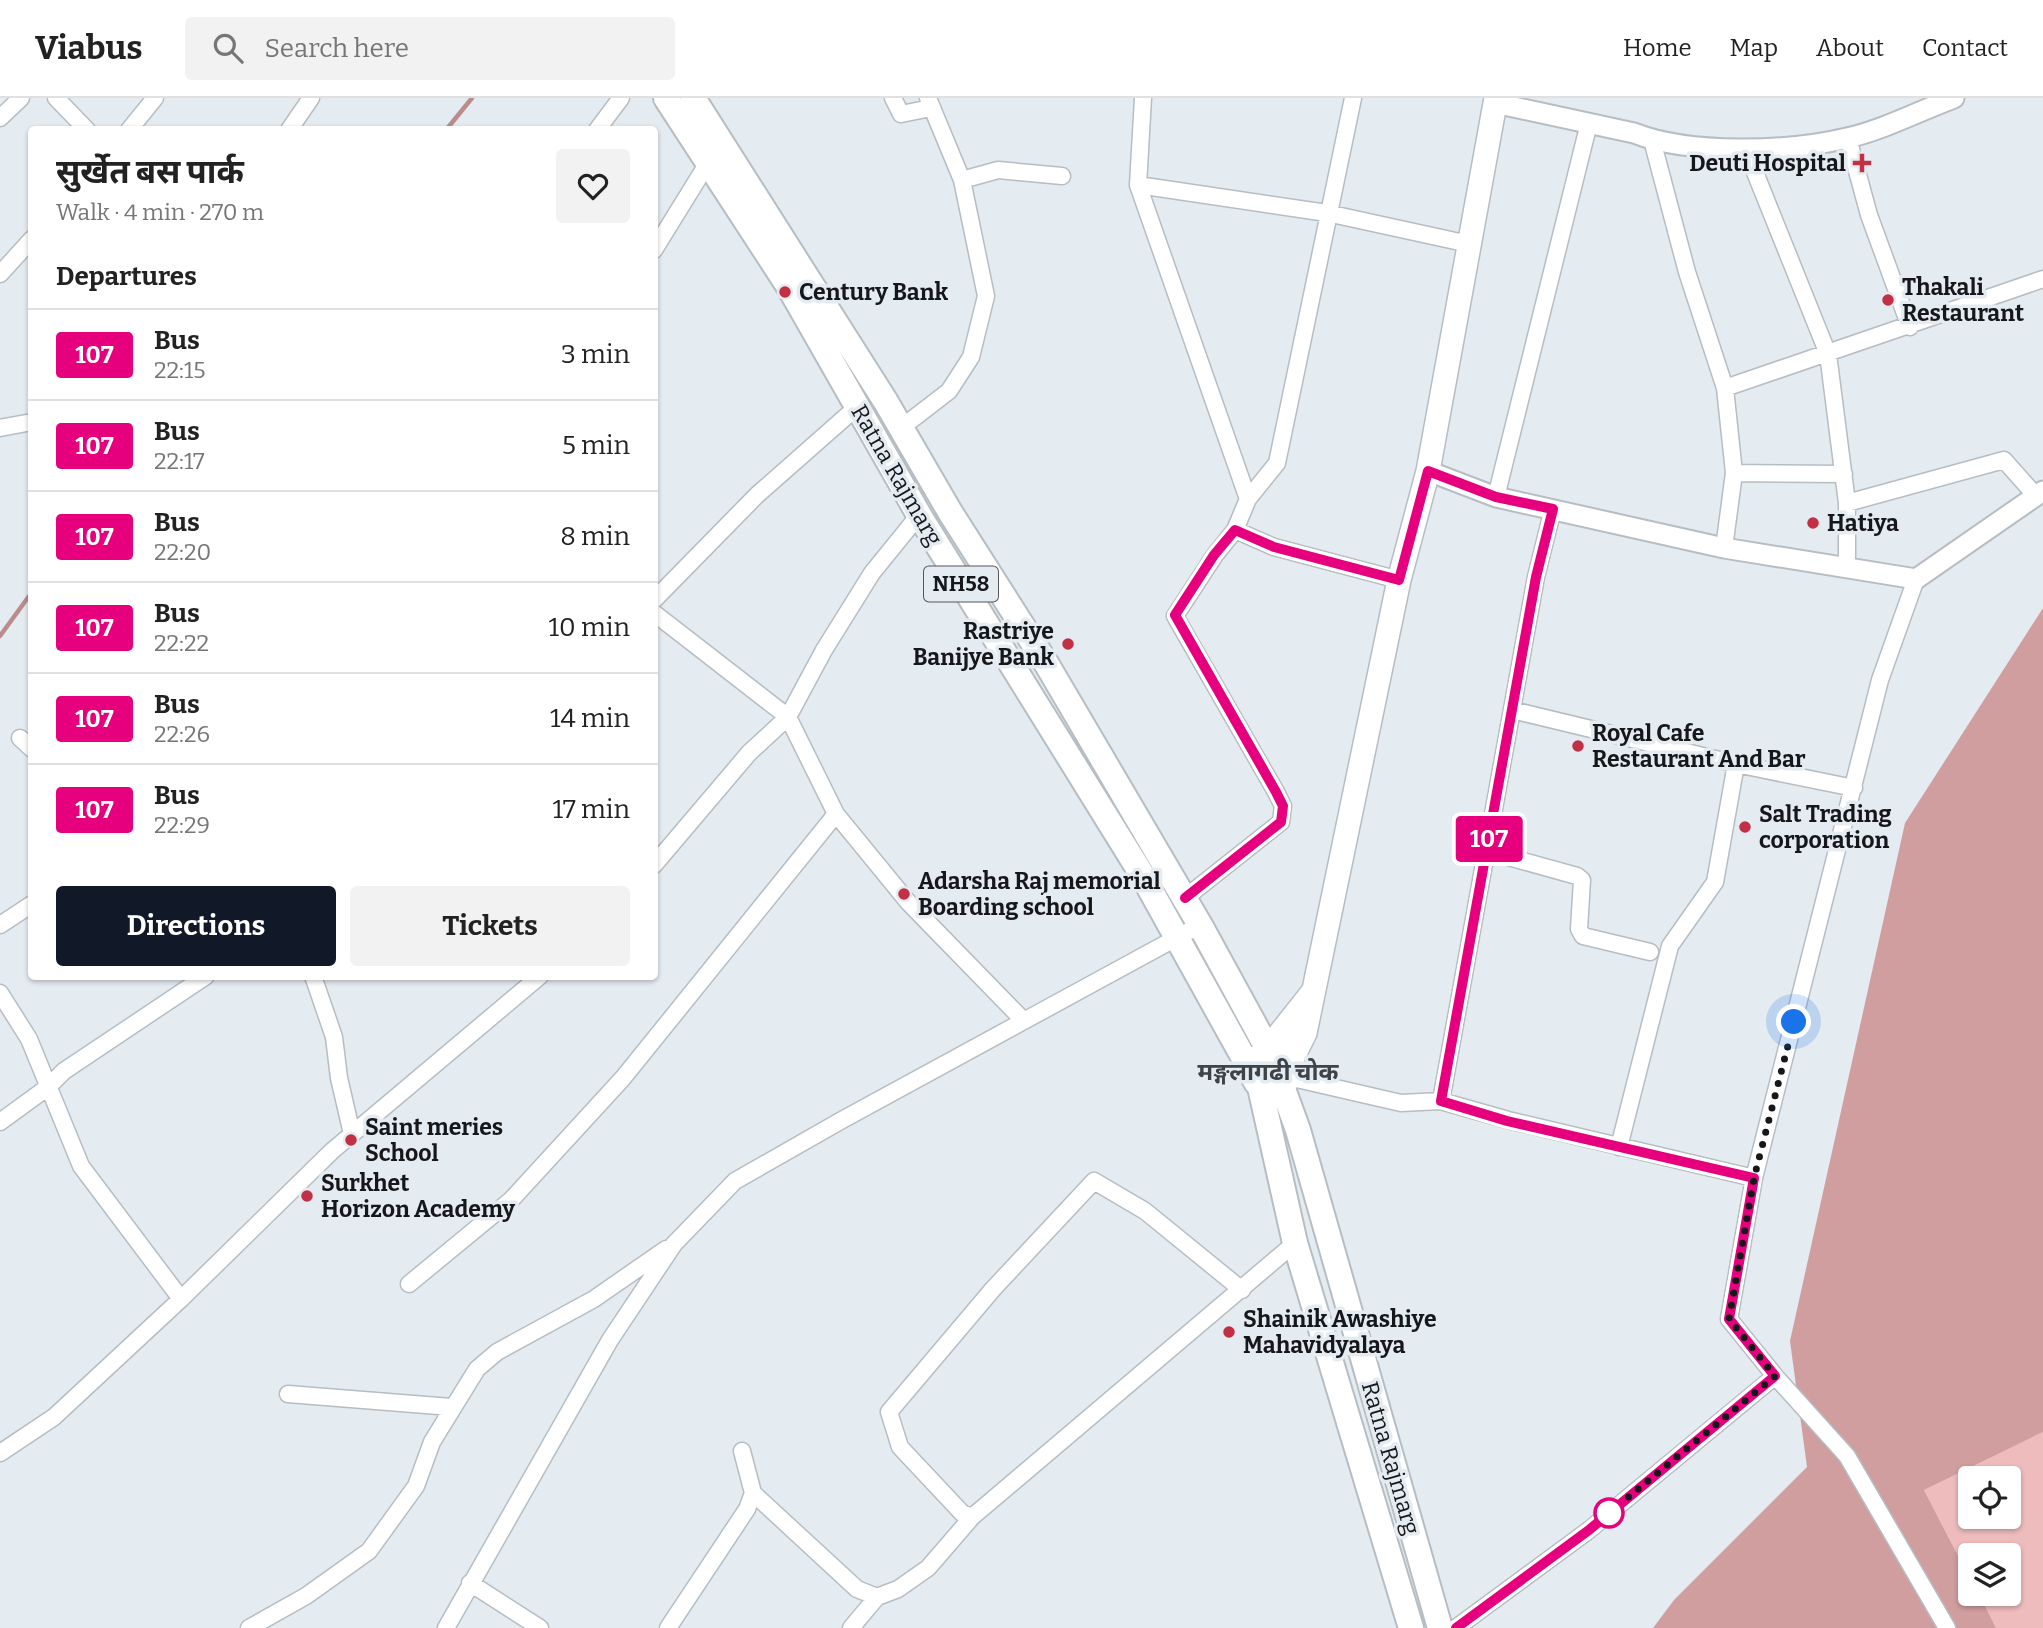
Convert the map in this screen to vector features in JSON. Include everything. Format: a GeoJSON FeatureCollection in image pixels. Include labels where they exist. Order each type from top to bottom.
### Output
{"type":"FeatureCollection","features":[{"type":"Feature","properties":{"kind":"main road","name":"Ratna Rajmarg"},"geometry":{"type":"LineString","coordinates":[[666,98],[789,287],[919,515],[1140,873],[1176,939],[1273,1071],[1295,1243],[1411,1628]]}},
{"type":"Feature","properties":{"kind":"main road","name":"Ratna Rajmarg"},"geometry":{"type":"LineString","coordinates":[[693,98],[1046,663],[1185,898],[1273,1071],[1298,1130],[1440,1628]]}},
{"type":"Feature","properties":{"kind":"main road"},"geometry":{"type":"LineString","coordinates":[[1273,1071],[1278,1036],[1314,991],[1399,580],[1428,471],[1495,101]]}},
{"type":"Feature","properties":{"kind":"street"},"geometry":{"type":"LineString","coordinates":[[0,118],[21,98]]}},
{"type":"Feature","properties":{"kind":"street"},"geometry":{"type":"LineString","coordinates":[[56,98],[83,126]]}},
{"type":"Feature","properties":{"kind":"street"},"geometry":{"type":"LineString","coordinates":[[132,126],[155,98]]}},
{"type":"Feature","properties":{"kind":"street"},"geometry":{"type":"LineString","coordinates":[[292,126],[311,98]]}},
{"type":"Feature","properties":{"kind":"street"},"geometry":{"type":"LineString","coordinates":[[600,126],[621,98]]}},
{"type":"Feature","properties":{"kind":"street"},"geometry":{"type":"LineString","coordinates":[[893,98],[901,114],[929,103],[962,180],[986,296],[971,357],[949,391],[901,428]]}},
{"type":"Feature","properties":{"kind":"street"},"geometry":{"type":"LineString","coordinates":[[1143,98],[1138,185],[1248,499]]}},
{"type":"Feature","properties":{"kind":"street"},"geometry":{"type":"LineString","coordinates":[[1185,898],[1281,822],[1283,806],[1276,792],[1175,615],[1214,555],[1235,530],[1248,499],[1277,463],[1353,98]]}},
{"type":"Feature","properties":{"kind":"street"},"geometry":{"type":"LineString","coordinates":[[1495,101],[1589,122],[1652,140],[1746,150],[1847,138],[1954,98]]}},
{"type":"Feature","properties":{"kind":"street"},"geometry":{"type":"LineString","coordinates":[[1496,497],[1589,122]]}},
{"type":"Feature","properties":{"kind":"street"},"geometry":{"type":"LineString","coordinates":[[1847,138],[1869,215],[1910,327]]}},
{"type":"Feature","properties":{"kind":"street"},"geometry":{"type":"LineString","coordinates":[[1652,140],[1687,272],[1725,388],[1734,473],[1724,548]]}},
{"type":"Feature","properties":{"kind":"street"},"geometry":{"type":"LineString","coordinates":[[1746,150],[1828,354],[1847,503],[1847,557],[1843,568]]}},
{"type":"Feature","properties":{"kind":"street"},"geometry":{"type":"LineString","coordinates":[[658,244],[709,161]]}},
{"type":"Feature","properties":{"kind":"street"},"geometry":{"type":"LineString","coordinates":[[962,180],[998,170],[1062,176]]}},
{"type":"Feature","properties":{"kind":"street"},"geometry":{"type":"LineString","coordinates":[[1138,185],[1327,213],[1469,244]]}},
{"type":"Feature","properties":{"kind":"street"},"geometry":{"type":"LineString","coordinates":[[0,274],[28,243]]}},
{"type":"Feature","properties":{"kind":"street"},"geometry":{"type":"LineString","coordinates":[[1725,388],[1910,327],[2043,279]]}},
{"type":"Feature","properties":{"kind":"street"},"geometry":{"type":"LineString","coordinates":[[658,596],[757,495],[858,406]]}},
{"type":"Feature","properties":{"kind":"street"},"geometry":{"type":"LineString","coordinates":[[0,428],[28,423]]}},
{"type":"Feature","properties":{"kind":"street"},"geometry":{"type":"LineString","coordinates":[[1847,503],[2004,460],[2040,494],[1916,579],[1880,680],[1754,1178],[1729,1319],[1775,1376],[1847,1456],[1947,1628]]}},
{"type":"Feature","properties":{"kind":"street"},"geometry":{"type":"LineString","coordinates":[[1428,471],[1496,497],[1724,548],[1916,579]]}},
{"type":"Feature","properties":{"kind":"street"},"geometry":{"type":"LineString","coordinates":[[1734,473],[1844,474]]}},
{"type":"Feature","properties":{"kind":"street"},"geometry":{"type":"LineString","coordinates":[[1441,1101],[1536,577],[1553,509]]}},
{"type":"Feature","properties":{"kind":"street"},"geometry":{"type":"LineString","coordinates":[[658,860],[749,753],[788,717],[824,650],[872,573],[919,515]]}},
{"type":"Feature","properties":{"kind":"street"},"geometry":{"type":"LineString","coordinates":[[1235,530],[1274,547],[1399,580]]}},
{"type":"Feature","properties":{"kind":"street"},"geometry":{"type":"LineString","coordinates":[[658,616],[788,717],[836,814],[908,902],[1024,1021]]}},
{"type":"Feature","properties":{"kind":"street"},"geometry":{"type":"LineString","coordinates":[[1512,710],[1737,764],[1854,788]]}},
{"type":"Feature","properties":{"kind":"street"},"geometry":{"type":"LineString","coordinates":[[1619,1147],[1670,946],[1715,882],[1737,764]]}},
{"type":"Feature","properties":{"kind":"street"},"geometry":{"type":"LineString","coordinates":[[409,1284],[511,1200],[623,1078],[836,814]]}},
{"type":"Feature","properties":{"kind":"street"},"geometry":{"type":"LineString","coordinates":[[1487,851],[1577,876],[1582,880],[1579,929],[1583,936],[1650,952]]}},
{"type":"Feature","properties":{"kind":"street"},"geometry":{"type":"LineString","coordinates":[[0,925],[28,907]]}},
{"type":"Feature","properties":{"kind":"street"},"geometry":{"type":"LineString","coordinates":[[446,1628],[610,1340],[674,1244],[736,1181],[1200,925]]}},
{"type":"Feature","properties":{"kind":"street"},"geometry":{"type":"LineString","coordinates":[[0,1122],[48,1087],[64,1071],[200,980]]}},
{"type":"Feature","properties":{"kind":"street"},"geometry":{"type":"LineString","coordinates":[[314,980],[334,1037],[339,1078],[352,1134]]}},
{"type":"Feature","properties":{"kind":"street"},"geometry":{"type":"LineString","coordinates":[[0,1453],[54,1418],[352,1134],[535,980]]}},
{"type":"Feature","properties":{"kind":"street"},"geometry":{"type":"LineString","coordinates":[[0,993],[29,1039],[81,1166],[181,1299]]}},
{"type":"Feature","properties":{"kind":"street"},"geometry":{"type":"LineString","coordinates":[[1273,1071],[1401,1103],[1441,1101],[1507,1121],[1754,1178]]}},
{"type":"Feature","properties":{"kind":"street"},"geometry":{"type":"LineString","coordinates":[[972,1517],[962,1513],[900,1447],[889,1412],[993,1289],[1094,1181],[1145,1211],[1242,1290]]}},
{"type":"Feature","properties":{"kind":"street"},"geometry":{"type":"LineString","coordinates":[[850,1628],[877,1597],[898,1589],[928,1568],[972,1517],[1295,1243]]}},
{"type":"Feature","properties":{"kind":"street"},"geometry":{"type":"LineString","coordinates":[[249,1628],[306,1596],[369,1551],[416,1486],[432,1442],[451,1407],[477,1369],[496,1352],[594,1299],[674,1244]]}},
{"type":"Feature","properties":{"kind":"street"},"geometry":{"type":"LineString","coordinates":[[1456,1628],[1589,1530],[1775,1376]]}},
{"type":"Feature","properties":{"kind":"street"},"geometry":{"type":"LineString","coordinates":[[288,1394],[451,1407]]}},
{"type":"Feature","properties":{"kind":"street"},"geometry":{"type":"LineString","coordinates":[[742,1451],[753,1493],[857,1589],[877,1597]]}},
{"type":"Feature","properties":{"kind":"street"},"geometry":{"type":"LineString","coordinates":[[668,1628],[747,1509],[753,1493]]}},
{"type":"Feature","properties":{"kind":"street"},"geometry":{"type":"LineString","coordinates":[[470,1583],[540,1628]]}},
{"type":"Feature","properties":{"kind":"shaded area"},"geometry":{"type":"Polygon","coordinates":[[[2043,608],[2043,1432],[1973,1466],[1958,1466],[1958,1473],[1924,1490],[1958,1556],[1958,1606],[1985,1606],[1996,1628],[1653,1628],[1674,1600],[1807,1467],[1790,1341],[1905,823],[2043,608]]]}},
{"type":"Feature","properties":{"kind":"shaded area"},"geometry":{"type":"Polygon","coordinates":[[[2043,1432],[2043,1628],[1996,1628],[1985,1606],[2021,1606],[2021,1543],[1958,1543],[1958,1556],[1924,1490],[1958,1473],[1958,1529],[2021,1529],[2021,1466],[1973,1466],[2043,1432]]]}},
{"type":"Feature","properties":{"kind":"waterway"},"geometry":{"type":"LineString","coordinates":[[449,126],[472,98]]}},
{"type":"Feature","properties":{"kind":"waterway"},"geometry":{"type":"LineString","coordinates":[[0,636],[28,598]]}},
{"type":"Feature","properties":{"kind":"bus line","name":"107"},"geometry":{"type":"LineString","coordinates":[[1185,898],[1281,822],[1283,806],[1276,792],[1175,615],[1214,555],[1235,530],[1274,547],[1399,580],[1428,471],[1496,497],[1553,509],[1536,577],[1441,1101],[1507,1121],[1754,1178],[1729,1319],[1775,1376],[1589,1530],[1456,1628]]}},
{"type":"Feature","properties":{"kind":"place","name":"Deuti Hospital"},"geometry":{"type":"Point","coordinates":[1862,163]}},
{"type":"Feature","properties":{"kind":"place","name":"Century Bank"},"geometry":{"type":"Point","coordinates":[785,292]}},
{"type":"Feature","properties":{"kind":"place","name":"Thakali Restaurant"},"geometry":{"type":"Point","coordinates":[1888,300]}},
{"type":"Feature","properties":{"kind":"place","name":"Hatiya"},"geometry":{"type":"Point","coordinates":[1813,523]}},
{"type":"Feature","properties":{"kind":"place","name":"Rastriye Banijye Bank"},"geometry":{"type":"Point","coordinates":[1068,644]}},
{"type":"Feature","properties":{"kind":"place","name":"Royal Cafe Restaurant And Bar"},"geometry":{"type":"Point","coordinates":[1578,746]}},
{"type":"Feature","properties":{"kind":"place","name":"Salt Trading corporation"},"geometry":{"type":"Point","coordinates":[1745,827]}},
{"type":"Feature","properties":{"kind":"place","name":"Adarsha Raj memorial Boarding school"},"geometry":{"type":"Point","coordinates":[904,894]}},
{"type":"Feature","properties":{"kind":"place","name":"Saint meries School"},"geometry":{"type":"Point","coordinates":[351,1140]}},
{"type":"Feature","properties":{"kind":"place","name":"Surkhet Horizon Academy"},"geometry":{"type":"Point","coordinates":[307,1196]}},
{"type":"Feature","properties":{"kind":"place","name":"Shainik Awashiye Mahavidyalaya"},"geometry":{"type":"Point","coordinates":[1229,1332]}},
{"type":"Feature","properties":{"kind":"district","name":"मङ्गलागढी चोक"},"geometry":{"type":"Point","coordinates":[1268,1072]}},
{"type":"Feature","properties":{"kind":"route"},"geometry":{"type":"LineString","coordinates":[[1609,1513],[1775,1376],[1729,1319],[1754,1178],[1794,1022]]}}]}
